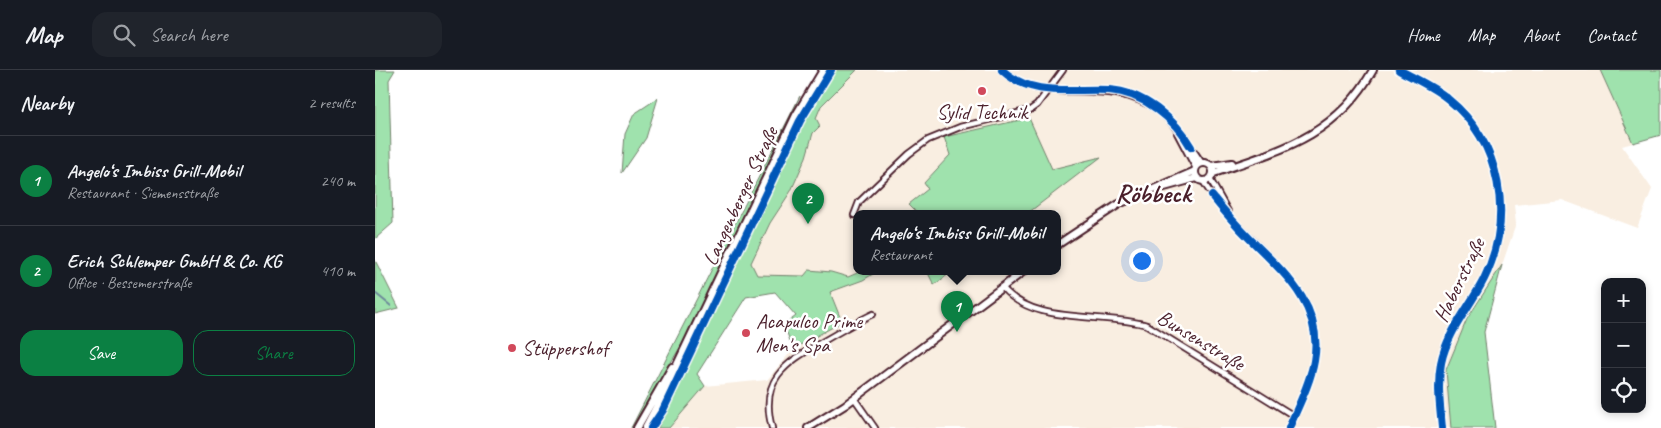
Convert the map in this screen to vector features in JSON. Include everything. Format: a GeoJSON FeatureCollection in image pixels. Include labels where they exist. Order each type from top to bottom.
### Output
{"type":"FeatureCollection","features":[{"type":"Feature","properties":{"kind":"street","name":"Langenberger Straße"},"geometry":{"type":"LineString","coordinates":[[645,428],[796,115],[823,70]]}},
{"type":"Feature","properties":{"kind":"street"},"geometry":{"type":"LineString","coordinates":[[1002,70],[1025,85],[1048,90],[1118,92],[1151,105],[1171,121],[1186,138],[1203,172],[1233,220],[1294,283],[1312,319],[1315,336],[1314,360],[1311,374],[1289,428]]}},
{"type":"Feature","properties":{"kind":"street"},"geometry":{"type":"LineString","coordinates":[[855,210],[859,202],[909,154],[928,140],[960,127],[1030,110],[1063,70]]}},
{"type":"Feature","properties":{"kind":"street"},"geometry":{"type":"LineString","coordinates":[[1061,242],[1108,210],[1141,194],[1203,172],[1258,157],[1300,141],[1327,124],[1352,102],[1373,70]]}},
{"type":"Feature","properties":{"kind":"street","name":"Haberstraße"},"geometry":{"type":"LineString","coordinates":[[1399,70],[1444,96],[1474,127],[1487,150],[1500,197],[1500,226],[1494,252],[1484,278],[1450,338],[1441,363],[1439,394],[1442,428]]}},
{"type":"Feature","properties":{"kind":"street"},"geometry":{"type":"LineString","coordinates":[[808,428],[854,398],[1018,275]]}},
{"type":"Feature","properties":{"kind":"street","name":"Bunsenstraße"},"geometry":{"type":"LineString","coordinates":[[1002,287],[1020,304],[1033,309],[1046,312],[1121,319],[1147,325],[1294,416]]}},
{"type":"Feature","properties":{"kind":"street"},"geometry":{"type":"LineString","coordinates":[[773,428],[767,408],[768,399],[772,384],[783,368],[797,356],[873,314]]}},
{"type":"Feature","properties":{"kind":"street","name":"Langenberger Straße"},"geometry":{"type":"LineString","coordinates":[[637,428],[689,338]]}},
{"type":"Feature","properties":{"kind":"street"},"geometry":{"type":"LineString","coordinates":[[854,398],[875,428]]}},
{"type":"Feature","properties":{"kind":"shaded area"},"geometry":{"type":"Polygon","coordinates":[[[857,70],[1600,70],[1633,143],[1622,146],[1652,189],[1637,228],[1562,200],[1514,205],[1516,224],[1502,265],[1467,319],[1446,369],[1451,428],[669,428],[705,386],[767,380],[793,349],[842,322],[830,292],[871,275],[929,275],[934,285],[948,275],[1061,275],[1061,210],[1032,210],[1100,157],[1052,170],[950,155],[924,183],[928,189],[909,204],[915,210],[853,210],[853,275],[848,277],[831,272],[804,276],[757,275],[751,263],[770,223],[791,191],[806,157],[813,133],[820,126],[816,118],[821,107],[857,70]]]}},
{"type":"Feature","properties":{"kind":"green space"},"geometry":{"type":"Polygon","coordinates":[[[375,70],[395,70],[389,80],[393,223],[375,239],[375,70]]]}},
{"type":"Feature","properties":{"kind":"green space"},"geometry":{"type":"Polygon","coordinates":[[[835,70],[857,70],[821,106],[816,118],[820,126],[813,133],[806,157],[791,191],[770,223],[751,263],[757,275],[804,276],[809,270],[831,272],[848,277],[853,275],[871,275],[830,292],[842,322],[793,349],[784,325],[796,316],[775,292],[746,297],[697,374],[705,386],[669,428],[658,428],[807,113],[835,70]]]}},
{"type":"Feature","properties":{"kind":"green space"},"geometry":{"type":"Polygon","coordinates":[[[1600,70],[1661,70],[1661,135],[1633,143],[1600,70]]]}},
{"type":"Feature","properties":{"kind":"green space"},"geometry":{"type":"Polygon","coordinates":[[[800,96],[684,341],[631,428],[800,96]]]}},
{"type":"Feature","properties":{"kind":"green space"},"geometry":{"type":"Polygon","coordinates":[[[658,98],[646,138],[622,173],[625,134],[634,114],[658,98]]]}},
{"type":"Feature","properties":{"kind":"green space"},"geometry":{"type":"Polygon","coordinates":[[[1029,118],[1052,169],[1101,157],[1032,210],[915,210],[909,204],[928,189],[924,183],[950,155],[944,137],[1029,118]]]}},
{"type":"Feature","properties":{"kind":"green space"},"geometry":{"type":"Polygon","coordinates":[[[375,260],[399,308],[375,314],[375,260]]]}},
{"type":"Feature","properties":{"kind":"green space"},"geometry":{"type":"Polygon","coordinates":[[[1502,265],[1484,332],[1495,428],[1451,428],[1446,370],[1467,319],[1502,265]]]}},
{"type":"Feature","properties":{"kind":"green space"},"geometry":{"type":"Polygon","coordinates":[[[929,275],[948,275],[934,285],[929,275]]]}},
{"type":"Feature","properties":{"kind":"waterway"},"geometry":{"type":"LineString","coordinates":[[375,293],[391,306]]}},
{"type":"Feature","properties":{"kind":"cycle path"},"geometry":{"type":"LineString","coordinates":[[651,428],[663,410],[800,121],[831,70]]}},
{"type":"Feature","properties":{"kind":"cycle path"},"geometry":{"type":"LineString","coordinates":[[1002,70],[1026,85],[1039,88],[1053,90],[1109,90],[1134,96],[1167,117],[1191,147]]}},
{"type":"Feature","properties":{"kind":"cycle path"},"geometry":{"type":"LineString","coordinates":[[1399,70],[1443,95],[1466,117],[1481,137],[1491,159],[1498,183],[1499,231],[1493,256],[1484,279],[1448,341],[1441,363],[1439,387],[1442,428]]}},
{"type":"Feature","properties":{"kind":"cycle path"},"geometry":{"type":"LineString","coordinates":[[1212,196],[1240,229],[1288,278],[1299,292],[1313,324],[1316,341],[1312,370],[1307,387],[1289,428]]}},
{"type":"Feature","properties":{"kind":"place","name":"Sylid Technik"},"geometry":{"type":"Point","coordinates":[982,91]}},
{"type":"Feature","properties":{"kind":"place","name":"Erich Schlemper GmbH & Co. KG"},"geometry":{"type":"Point","coordinates":[808,224]}},
{"type":"Feature","properties":{"kind":"place","name":"Angelo‘s Imbiss Grill-Mobil"},"geometry":{"type":"Point","coordinates":[957,332]}},
{"type":"Feature","properties":{"kind":"place","name":"Acapulco Prime Men's Spa"},"geometry":{"type":"Point","coordinates":[746,333]}},
{"type":"Feature","properties":{"kind":"place","name":"Stüppershof"},"geometry":{"type":"Point","coordinates":[512,348]}},
{"type":"Feature","properties":{"kind":"district","name":"Röbbeck"},"geometry":{"type":"Point","coordinates":[1153,193]}}]}
